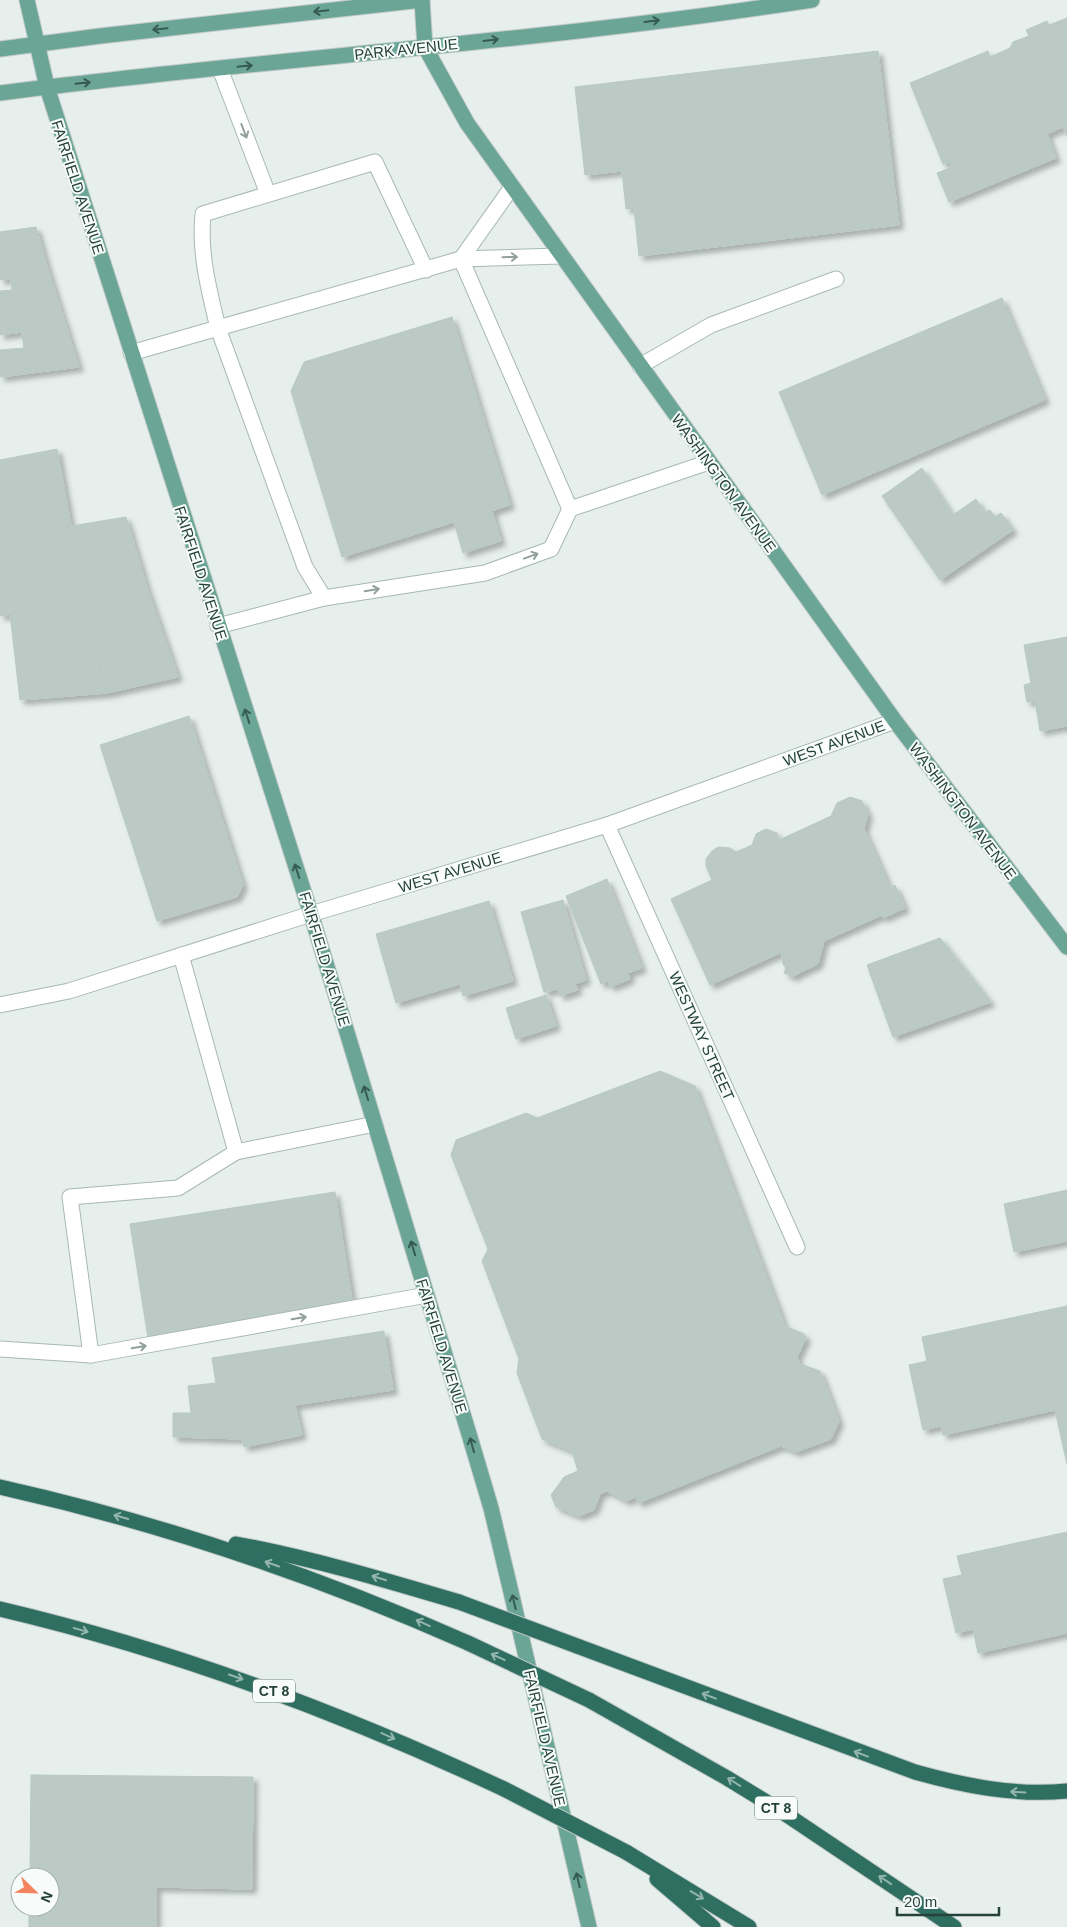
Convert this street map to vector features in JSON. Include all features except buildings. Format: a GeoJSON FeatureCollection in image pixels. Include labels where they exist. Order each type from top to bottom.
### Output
{"type":"FeatureCollection","features":[{"type":"Feature","properties":{"kind":"highway","name":"CT 8"},"geometry":{"type":"LineString","coordinates":[[0,1487],[167,1531],[226,1549],[345,1591],[468,1643],[589,1700],[719,1773],[781,1811],[954,1927]]}},
{"type":"Feature","properties":{"kind":"highway"},"geometry":{"type":"LineString","coordinates":[[167,1531],[280,1552],[369,1575],[459,1602],[915,1772],[957,1784],[1002,1791],[1047,1793],[1067,1791]]}},
{"type":"Feature","properties":{"kind":"highway","name":"CT 8"},"geometry":{"type":"LineString","coordinates":[[0,1609],[125,1642],[241,1679],[354,1721],[504,1789],[626,1852],[749,1927]]}},
{"type":"Feature","properties":{"kind":"highway"},"geometry":{"type":"LineString","coordinates":[[626,1852],[713,1927]]}},
{"type":"Feature","properties":{"kind":"main road","name":"FAIRFIELD AVENUE"},"geometry":{"type":"LineString","coordinates":[[27,0],[35,44],[47,87],[311,914],[491,1508],[589,1927]]}},
{"type":"Feature","properties":{"kind":"main road"},"geometry":{"type":"LineString","coordinates":[[0,49],[422,0]]}},
{"type":"Feature","properties":{"kind":"main road","name":"WASHINGTON AVENUE"},"geometry":{"type":"LineString","coordinates":[[422,0],[425,47],[467,124],[895,720],[1067,947]]}},
{"type":"Feature","properties":{"kind":"main road","name":"PARK AVENUE"},"geometry":{"type":"LineString","coordinates":[[0,93],[425,47],[739,6],[812,0]]}},
{"type":"Feature","properties":{"kind":"street"},"geometry":{"type":"LineString","coordinates":[[220,69],[268,194]]}},
{"type":"Feature","properties":{"kind":"street"},"geometry":{"type":"LineString","coordinates":[[324,598],[305,567],[218,328],[206,278],[201,238],[203,214],[375,162],[426,270]]}},
{"type":"Feature","properties":{"kind":"street"},"geometry":{"type":"LineString","coordinates":[[461,259],[512,187]]}},
{"type":"Feature","properties":{"kind":"street"},"geometry":{"type":"LineString","coordinates":[[131,353],[461,259],[561,256]]}},
{"type":"Feature","properties":{"kind":"street"},"geometry":{"type":"LineString","coordinates":[[461,259],[570,510]]}},
{"type":"Feature","properties":{"kind":"street"},"geometry":{"type":"LineString","coordinates":[[640,366],[711,325],[836,278]]}},
{"type":"Feature","properties":{"kind":"street"},"geometry":{"type":"LineString","coordinates":[[218,626],[324,598],[485,573],[551,549],[570,510],[709,462]]}},
{"type":"Feature","properties":{"kind":"street","name":"WEST AVENUE"},"geometry":{"type":"LineString","coordinates":[[0,1005],[69,991],[311,914],[606,826],[895,720]]}},
{"type":"Feature","properties":{"kind":"street","name":"WESTWAY STREET"},"geometry":{"type":"LineString","coordinates":[[606,826],[797,1247]]}},
{"type":"Feature","properties":{"kind":"street"},"geometry":{"type":"LineString","coordinates":[[181,955],[236,1152]]}},
{"type":"Feature","properties":{"kind":"street"},"geometry":{"type":"LineString","coordinates":[[91,1355],[70,1197],[178,1188],[236,1152],[375,1124]]}},
{"type":"Feature","properties":{"kind":"street"},"geometry":{"type":"LineString","coordinates":[[0,1349],[91,1355],[427,1295]]}}]}
